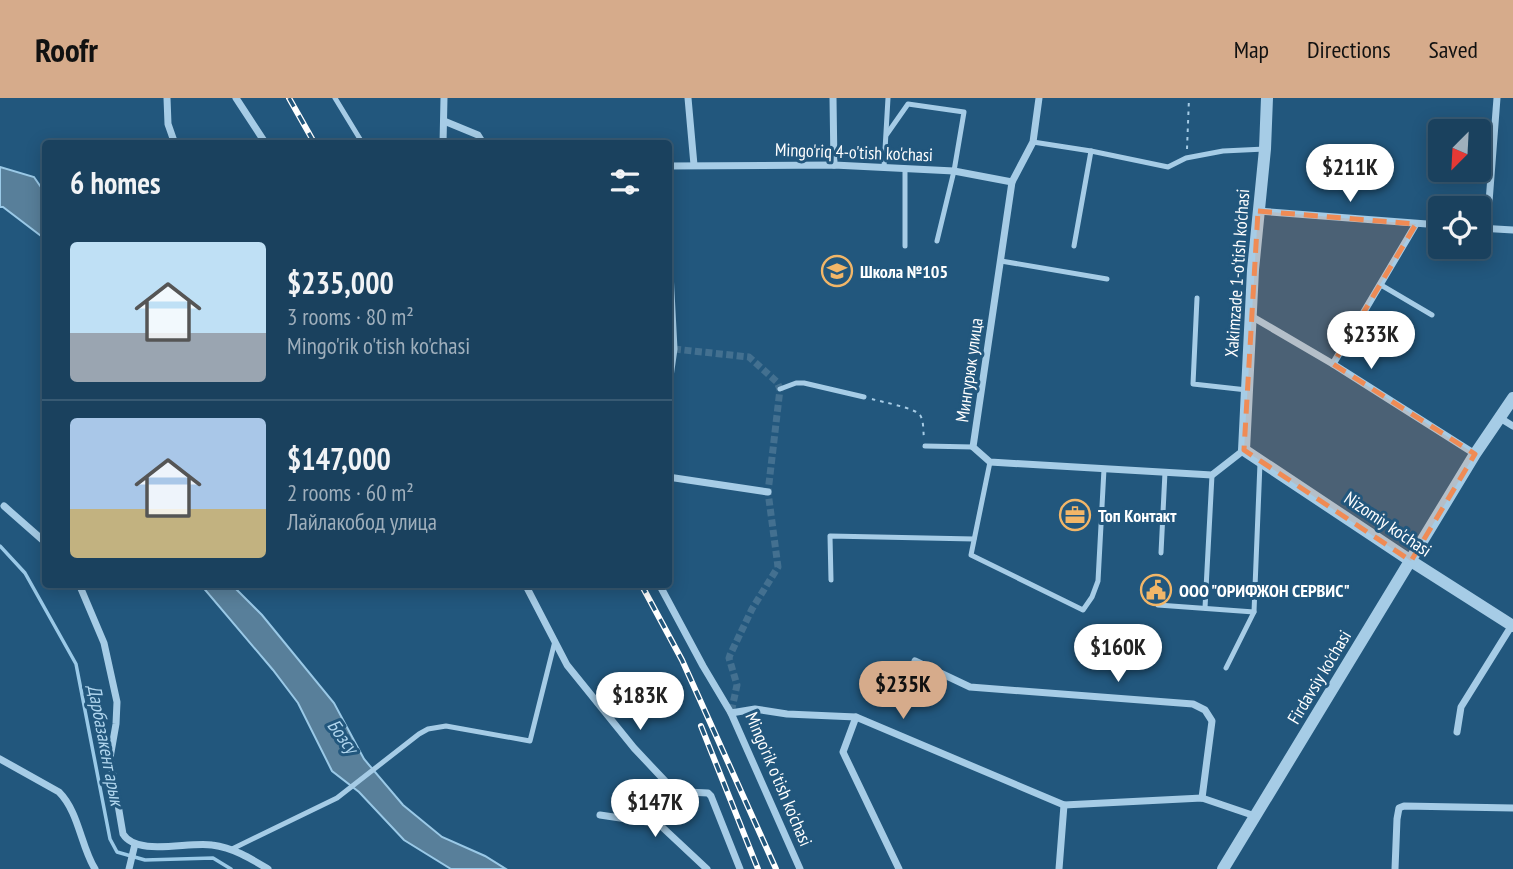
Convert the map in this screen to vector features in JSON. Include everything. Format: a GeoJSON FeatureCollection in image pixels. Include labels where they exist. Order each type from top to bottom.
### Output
{"type":"FeatureCollection","features":[{"type":"Feature","properties":{"kind":"street"},"geometry":{"type":"LineString","coordinates":[[167,98],[169,124],[174,140]]}},
{"type":"Feature","properties":{"kind":"street"},"geometry":{"type":"LineString","coordinates":[[236,98],[263,140]]}},
{"type":"Feature","properties":{"kind":"street"},"geometry":{"type":"LineString","coordinates":[[443,140],[444,98]]}},
{"type":"Feature","properties":{"kind":"street"},"geometry":{"type":"LineString","coordinates":[[688,98],[694,165]]}},
{"type":"Feature","properties":{"kind":"street"},"geometry":{"type":"LineString","coordinates":[[833,98],[834,165]]}},
{"type":"Feature","properties":{"kind":"street","name":"Мингурюк улица"},"geometry":{"type":"LineString","coordinates":[[990,463],[973,447],[1012,181],[1032,142],[1040,98]]}},
{"type":"Feature","properties":{"kind":"street","name":"Xakimzade 1-o'tish ko'chasi"},"geometry":{"type":"LineString","coordinates":[[1244,450],[1267,98]]}},
{"type":"Feature","properties":{"kind":"street"},"geometry":{"type":"LineString","coordinates":[[1486,196],[1497,98]]}},
{"type":"Feature","properties":{"kind":"street"},"geometry":{"type":"LineString","coordinates":[[444,121],[478,135],[481,140]]}},
{"type":"Feature","properties":{"kind":"street","name":"Mingo'riq 4-o'tish ko'chasi"},"geometry":{"type":"LineString","coordinates":[[672,166],[884,167],[954,171],[1012,181]]}},
{"type":"Feature","properties":{"kind":"street"},"geometry":{"type":"LineString","coordinates":[[1258,211],[1428,224]]}},
{"type":"Feature","properties":{"kind":"street"},"geometry":{"type":"LineString","coordinates":[[1334,363],[1416,223]]}},
{"type":"Feature","properties":{"kind":"street"},"geometry":{"type":"LineString","coordinates":[[1491,229],[1513,230]]}},
{"type":"Feature","properties":{"kind":"street"},"geometry":{"type":"LineString","coordinates":[[672,311],[672,363]]}},
{"type":"Feature","properties":{"kind":"street"},"geometry":{"type":"LineString","coordinates":[[1251,316],[1334,363],[1475,454]]}},
{"type":"Feature","properties":{"kind":"street","name":"Firdavsiy ko'chasi"},"geometry":{"type":"LineString","coordinates":[[1223,869],[1475,454],[1513,398]]}},
{"type":"Feature","properties":{"kind":"street"},"geometry":{"type":"LineString","coordinates":[[1500,418],[1513,426]]}},
{"type":"Feature","properties":{"kind":"street"},"geometry":{"type":"LineString","coordinates":[[990,463],[1212,475],[1244,450]]}},
{"type":"Feature","properties":{"kind":"street","name":"Nizomiy ko'chasi"},"geometry":{"type":"LineString","coordinates":[[1244,450],[1513,625]]}},
{"type":"Feature","properties":{"kind":"street"},"geometry":{"type":"LineString","coordinates":[[672,478],[768,492]]}},
{"type":"Feature","properties":{"kind":"street"},"geometry":{"type":"LineString","coordinates":[[4,506],[42,539]]}},
{"type":"Feature","properties":{"kind":"street"},"geometry":{"type":"LineString","coordinates":[[81,588],[104,643],[117,702],[110,758],[123,834],[127,841],[164,846],[209,844],[232,849],[268,869]]}},
{"type":"Feature","properties":{"kind":"street"},"geometry":{"type":"LineString","coordinates":[[526,588],[567,665],[634,748],[666,782],[687,792],[708,793],[711,796],[740,869]]}},
{"type":"Feature","properties":{"kind":"street"},"geometry":{"type":"LineString","coordinates":[[661,588],[731,713]]}},
{"type":"Feature","properties":{"kind":"street"},"geometry":{"type":"LineString","coordinates":[[1457,732],[1461,707],[1513,625]]}},
{"type":"Feature","properties":{"kind":"street"},"geometry":{"type":"LineString","coordinates":[[915,661],[970,687],[1193,704],[1205,710],[1212,721],[1202,798]]}},
{"type":"Feature","properties":{"kind":"street","name":"Mingo'rik o'tish ko'chasi"},"geometry":{"type":"LineString","coordinates":[[800,869],[731,713],[755,709],[787,714],[856,717],[1064,805],[1202,798],[1255,816]]}},
{"type":"Feature","properties":{"kind":"street"},"geometry":{"type":"LineString","coordinates":[[856,717],[843,752],[899,869]]}},
{"type":"Feature","properties":{"kind":"street"},"geometry":{"type":"LineString","coordinates":[[0,760],[59,792],[65,798],[95,869]]}},
{"type":"Feature","properties":{"kind":"street"},"geometry":{"type":"LineString","coordinates":[[1059,869],[1064,805]]}},
{"type":"Feature","properties":{"kind":"street"},"geometry":{"type":"LineString","coordinates":[[1395,869],[1399,808],[1513,808]]}},
{"type":"Feature","properties":{"kind":"street"},"geometry":{"type":"LineString","coordinates":[[600,815],[661,826],[707,869]]}},
{"type":"Feature","properties":{"kind":"street"},"geometry":{"type":"LineString","coordinates":[[129,867],[135,844]]}},
{"type":"Feature","properties":{"kind":"lane"},"geometry":{"type":"LineString","coordinates":[[335,98],[361,140]]}},
{"type":"Feature","properties":{"kind":"lane"},"geometry":{"type":"LineString","coordinates":[[884,167],[888,98]]}},
{"type":"Feature","properties":{"kind":"lane"},"geometry":{"type":"LineString","coordinates":[[887,134],[908,104],[964,112],[954,171],[937,241]]}},
{"type":"Feature","properties":{"kind":"lane"},"geometry":{"type":"LineString","coordinates":[[1032,142],[1168,167],[1186,158],[1223,151],[1265,149]]}},
{"type":"Feature","properties":{"kind":"lane"},"geometry":{"type":"LineString","coordinates":[[1074,246],[1091,151]]}},
{"type":"Feature","properties":{"kind":"lane"},"geometry":{"type":"LineString","coordinates":[[905,169],[905,246]]}},
{"type":"Feature","properties":{"kind":"lane"},"geometry":{"type":"LineString","coordinates":[[1001,261],[1107,279]]}},
{"type":"Feature","properties":{"kind":"lane"},"geometry":{"type":"LineString","coordinates":[[1381,285],[1432,315]]}},
{"type":"Feature","properties":{"kind":"lane"},"geometry":{"type":"LineString","coordinates":[[1197,298],[1193,384],[1247,390]]}},
{"type":"Feature","properties":{"kind":"lane"},"geometry":{"type":"LineString","coordinates":[[780,388],[804,383],[864,397]]}},
{"type":"Feature","properties":{"kind":"lane"},"geometry":{"type":"LineString","coordinates":[[925,446],[973,447]]}},
{"type":"Feature","properties":{"kind":"lane"},"geometry":{"type":"LineString","coordinates":[[1226,668],[1254,612],[1260,459]]}},
{"type":"Feature","properties":{"kind":"lane"},"geometry":{"type":"LineString","coordinates":[[990,463],[971,555],[1083,610],[1098,581],[1104,469]]}},
{"type":"Feature","properties":{"kind":"lane"},"geometry":{"type":"LineString","coordinates":[[1161,553],[1165,472]]}},
{"type":"Feature","properties":{"kind":"lane"},"geometry":{"type":"LineString","coordinates":[[1205,608],[1212,475]]}},
{"type":"Feature","properties":{"kind":"lane"},"geometry":{"type":"LineString","coordinates":[[831,580],[830,536],[974,539]]}},
{"type":"Feature","properties":{"kind":"lane"},"geometry":{"type":"LineString","coordinates":[[1158,605],[1254,612]]}},
{"type":"Feature","properties":{"kind":"lane"},"geometry":{"type":"LineString","coordinates":[[232,849],[337,798],[428,729],[446,726],[530,741],[555,641]]}},
{"type":"Feature","properties":{"kind":"path"},"geometry":{"type":"LineString","coordinates":[[1186,158],[1189,98]]}},
{"type":"Feature","properties":{"kind":"path"},"geometry":{"type":"LineString","coordinates":[[864,397],[919,414],[922,417],[925,446]]}},
{"type":"Feature","properties":{"kind":"highlighted area"},"geometry":{"type":"Polygon","coordinates":[[[1258,211],[1416,224],[1333,364],[1475,454],[1411,561],[1244,450],[1258,211]]]}},
{"type":"Feature","properties":{"kind":"water"},"geometry":{"type":"Polygon","coordinates":[[[0,167],[34,177],[42,189],[42,237],[3,207],[0,207],[0,167]]]}},
{"type":"Feature","properties":{"kind":"water","name":"Бозсу"},"geometry":{"type":"Polygon","coordinates":[[[204,588],[235,588],[262,615],[334,703],[364,759],[403,805],[442,837],[485,856],[506,869],[451,869],[404,840],[359,792],[332,771],[298,703],[204,588]]]}},
{"type":"Feature","properties":{"kind":"waterway","name":"Дарбазакент арык"},"geometry":{"type":"LineString","coordinates":[[0,546],[25,573],[76,664],[110,839],[117,852],[145,860],[213,858],[231,869]]}},
{"type":"Feature","properties":{"kind":"tunnel"},"geometry":{"type":"LineString","coordinates":[[674,349],[749,357],[777,382],[780,389],[768,492],[778,567],[752,609],[729,658],[737,685],[731,713]]}},
{"type":"Feature","properties":{"kind":"railway"},"geometry":{"type":"LineString","coordinates":[[289,98],[313,140]]}},
{"type":"Feature","properties":{"kind":"railway"},"geometry":{"type":"LineString","coordinates":[[643,588],[682,660],[776,869]]}},
{"type":"Feature","properties":{"kind":"railway"},"geometry":{"type":"LineString","coordinates":[[701,726],[758,869]]}},
{"type":"Feature","properties":{"kind":"place","name":"Школа №105"},"geometry":{"type":"Point","coordinates":[837,271]}},
{"type":"Feature","properties":{"kind":"place","name":"Топ Контакт"},"geometry":{"type":"Point","coordinates":[1075,515]}},
{"type":"Feature","properties":{"kind":"place","name":"ООО \"ОРИФЖОН СЕРВИС\""},"geometry":{"type":"Point","coordinates":[1156,590]}}]}
